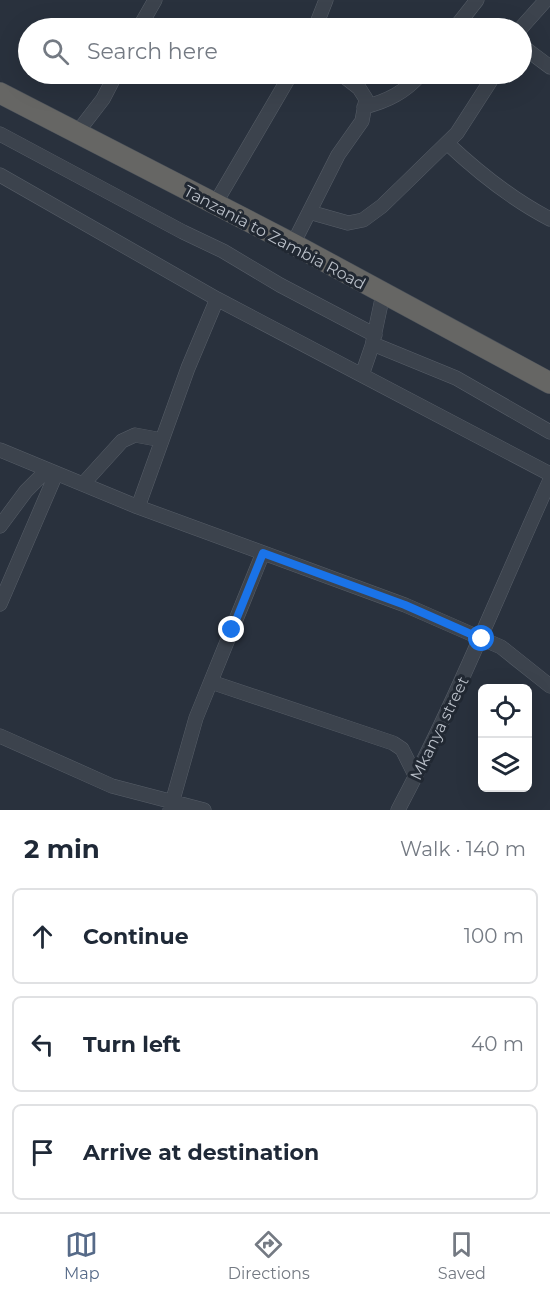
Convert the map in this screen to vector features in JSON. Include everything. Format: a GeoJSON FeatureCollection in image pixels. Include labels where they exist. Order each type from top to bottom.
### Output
{"type":"FeatureCollection","features":[{"type":"Feature","properties":{"kind":"highway","name":"Tanzania to Zambia Road"},"geometry":{"type":"LineString","coordinates":[[2,98],[293,244],[550,383]]}},
{"type":"Feature","properties":{"kind":"street"},"geometry":{"type":"LineString","coordinates":[[145,18],[155,0]]}},
{"type":"Feature","properties":{"kind":"street"},"geometry":{"type":"LineString","coordinates":[[319,18],[326,0]]}},
{"type":"Feature","properties":{"kind":"street"},"geometry":{"type":"LineString","coordinates":[[462,18],[476,0]]}},
{"type":"Feature","properties":{"kind":"street"},"geometry":{"type":"LineString","coordinates":[[530,18],[546,0]]}},
{"type":"Feature","properties":{"kind":"street"},"geometry":{"type":"LineString","coordinates":[[532,54],[550,67]]}},
{"type":"Feature","properties":{"kind":"street"},"geometry":{"type":"LineString","coordinates":[[76,134],[103,99],[111,84]]}},
{"type":"Feature","properties":{"kind":"street"},"geometry":{"type":"LineString","coordinates":[[215,204],[285,84]]}},
{"type":"Feature","properties":{"kind":"street"},"geometry":{"type":"LineString","coordinates":[[293,244],[338,155],[362,121],[366,99],[354,84]]}},
{"type":"Feature","properties":{"kind":"street"},"geometry":{"type":"LineString","coordinates":[[364,107],[388,102],[412,84]]}},
{"type":"Feature","properties":{"kind":"street"},"geometry":{"type":"LineString","coordinates":[[309,212],[348,223],[363,220],[382,206],[447,143],[470,116],[489,84]]}},
{"type":"Feature","properties":{"kind":"street"},"geometry":{"type":"LineString","coordinates":[[0,134],[223,251],[374,339],[456,378],[550,432]]}},
{"type":"Feature","properties":{"kind":"street"},"geometry":{"type":"LineString","coordinates":[[447,143],[475,169],[519,203],[550,219]]}},
{"type":"Feature","properties":{"kind":"street"},"geometry":{"type":"LineString","coordinates":[[0,175],[217,299],[550,474]]}},
{"type":"Feature","properties":{"kind":"street"},"geometry":{"type":"LineString","coordinates":[[362,375],[374,339],[383,294]]}},
{"type":"Feature","properties":{"kind":"street"},"geometry":{"type":"LineString","coordinates":[[138,507],[217,299]]}},
{"type":"Feature","properties":{"kind":"street"},"geometry":{"type":"LineString","coordinates":[[83,484],[122,441],[135,435],[162,440]]}},
{"type":"Feature","properties":{"kind":"street"},"geometry":{"type":"LineString","coordinates":[[0,450],[138,507],[405,605],[501,647],[550,686]]}},
{"type":"Feature","properties":{"kind":"street"},"geometry":{"type":"LineString","coordinates":[[0,526],[26,491],[51,472]]}},
{"type":"Feature","properties":{"kind":"street"},"geometry":{"type":"LineString","coordinates":[[0,604],[51,472]]}},
{"type":"Feature","properties":{"kind":"street","name":"Mkanya street"},"geometry":{"type":"LineString","coordinates":[[398,810],[482,639],[521,540],[550,480]]}},
{"type":"Feature","properties":{"kind":"street"},"geometry":{"type":"LineString","coordinates":[[171,806],[196,718],[263,553]]}},
{"type":"Feature","properties":{"kind":"street"},"geometry":{"type":"LineString","coordinates":[[211,682],[393,742],[402,749],[416,777]]}},
{"type":"Feature","properties":{"kind":"street"},"geometry":{"type":"LineString","coordinates":[[0,736],[112,786],[171,806],[204,810]]}},
{"type":"Feature","properties":{"kind":"route"},"geometry":{"type":"LineString","coordinates":[[232,630],[263,553],[405,605],[482,639]]}}]}
